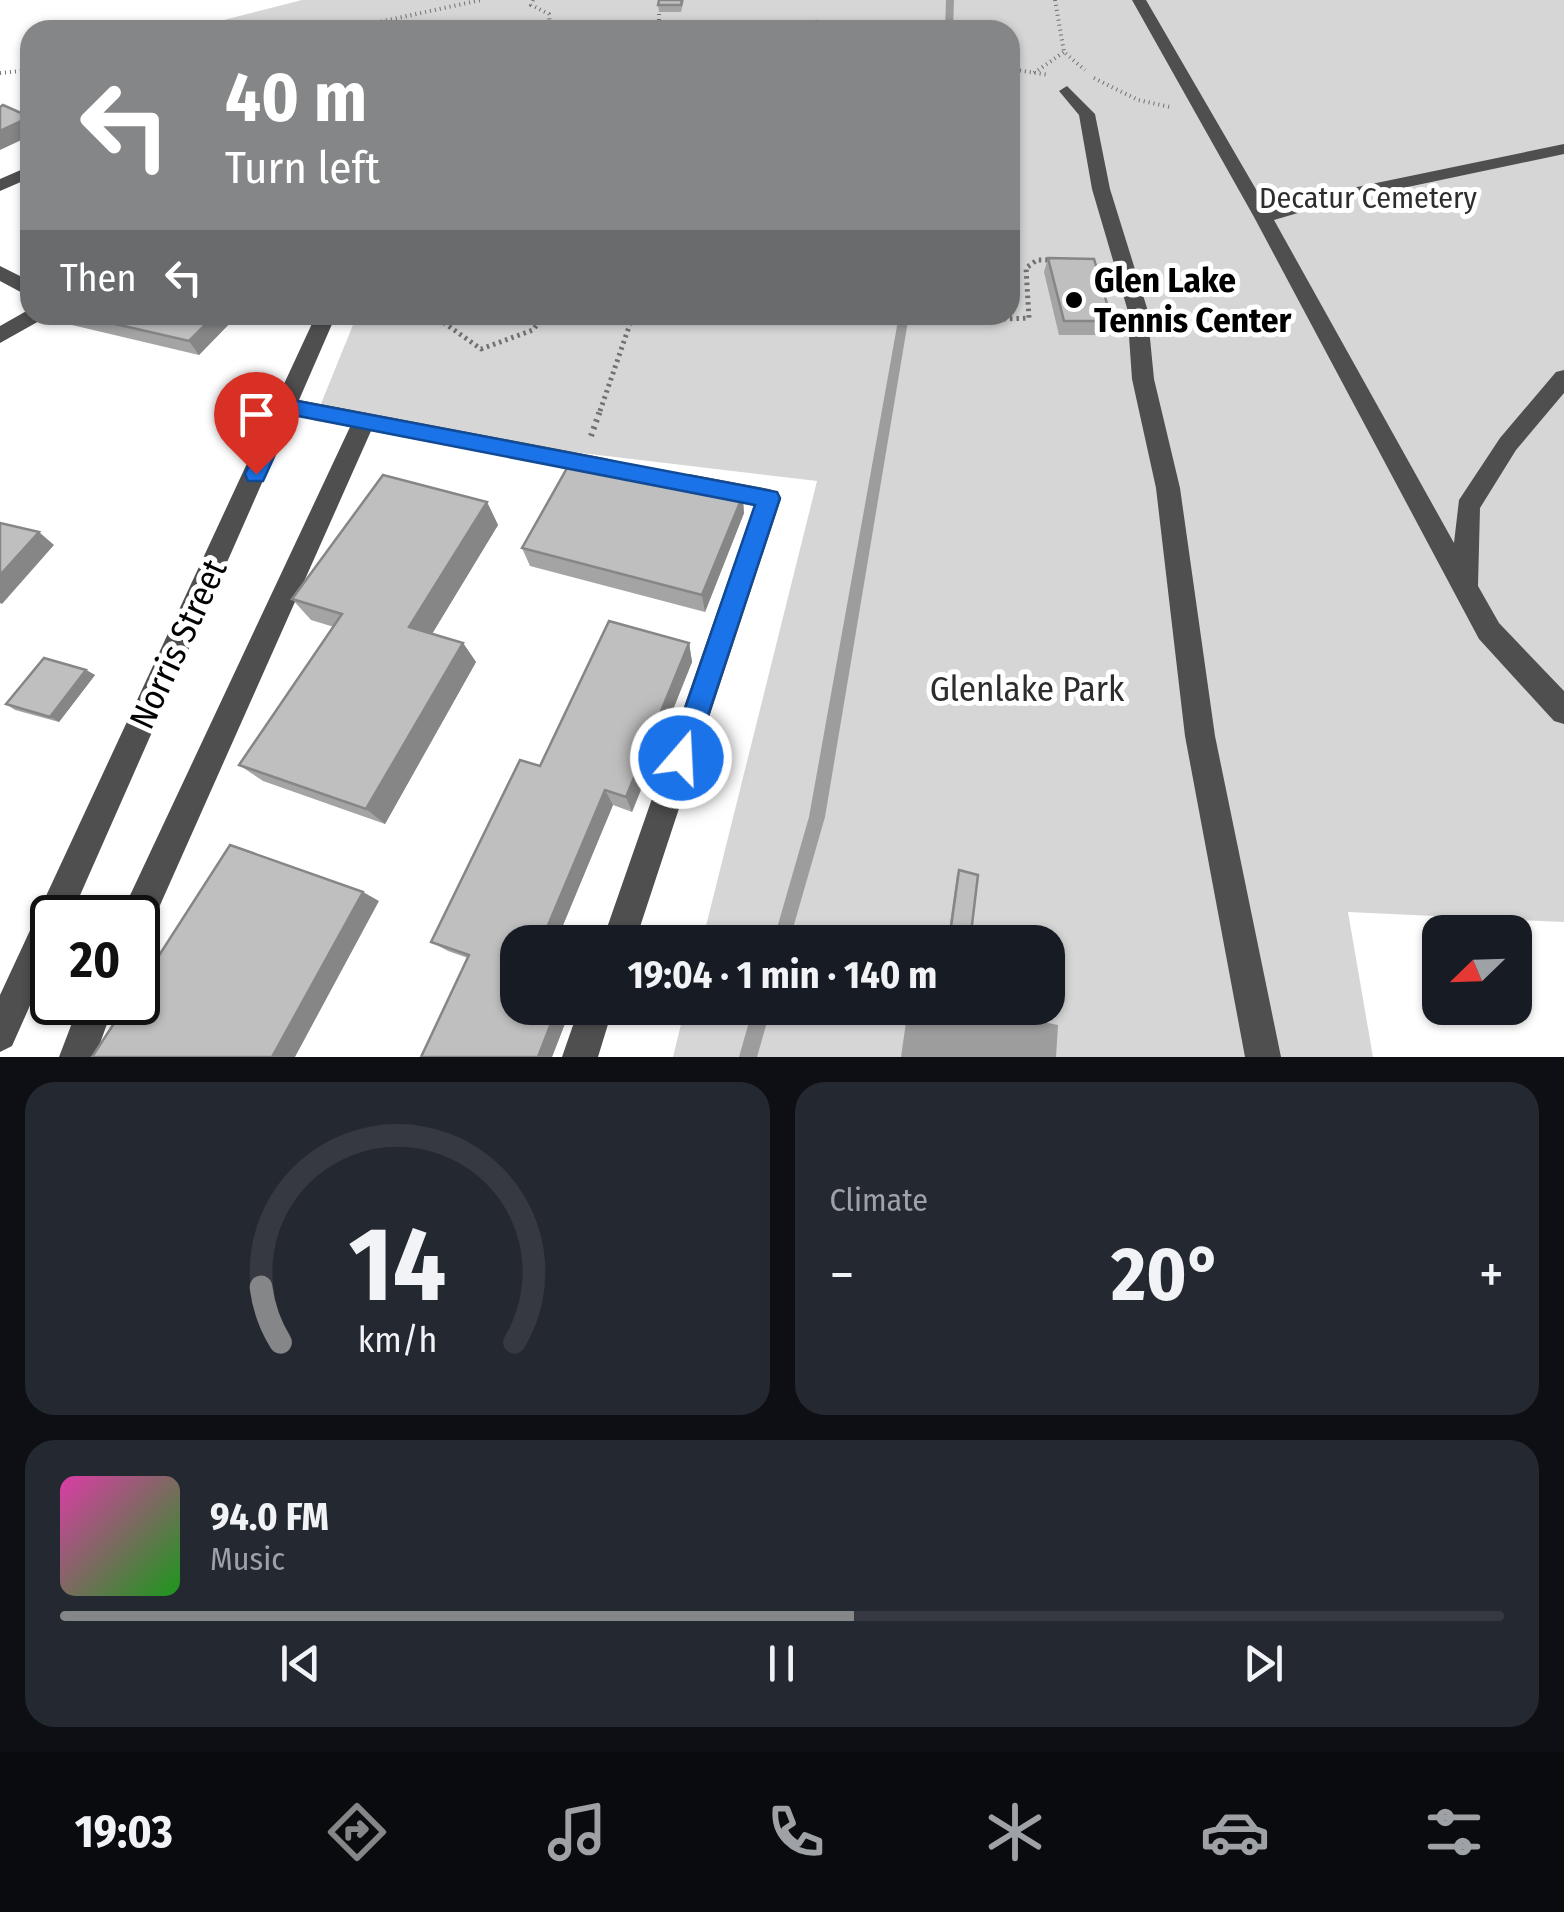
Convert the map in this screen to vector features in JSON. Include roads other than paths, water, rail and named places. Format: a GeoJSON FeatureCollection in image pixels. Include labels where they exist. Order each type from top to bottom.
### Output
{"type":"FeatureCollection","features":[{"type":"Feature","properties":{"kind":"street"},"geometry":{"type":"LineString","coordinates":[[1140,0],[1264,217],[1465,590],[1489,630],[1564,711]]}},
{"type":"Feature","properties":{"kind":"street"},"geometry":{"type":"LineString","coordinates":[[1066,91],[1088,114],[1101,190],[1136,308],[1143,380],[1168,488],[1200,736],[1263,1057]]}},
{"type":"Feature","properties":{"kind":"street"},"geometry":{"type":"LineString","coordinates":[[1264,217],[1328,198],[1564,149]]}},
{"type":"Feature","properties":{"kind":"street","name":"Norris Street"},"geometry":{"type":"LineString","coordinates":[[64,895],[322,325]]}},
{"type":"Feature","properties":{"kind":"street"},"geometry":{"type":"LineString","coordinates":[[1465,590],[1468,507],[1508,444],[1564,378]]}},
{"type":"Feature","properties":{"kind":"street"},"geometry":{"type":"LineString","coordinates":[[287,406],[769,498],[624,925]]}},
{"type":"Feature","properties":{"kind":"street"},"geometry":{"type":"LineString","coordinates":[[148,895],[364,421]]}},
{"type":"Feature","properties":{"kind":"street","name":"Norris Street"},"geometry":{"type":"LineString","coordinates":[[0,1034],[30,968]]}},
{"type":"Feature","properties":{"kind":"street"},"geometry":{"type":"LineString","coordinates":[[77,1057],[89,1025]]}},
{"type":"Feature","properties":{"kind":"street"},"geometry":{"type":"LineString","coordinates":[[580,1057],[590,1025]]}},
{"type":"Feature","properties":{"kind":"waterway"},"geometry":{"type":"LineString","coordinates":[[949,20],[950,0]]}},
{"type":"Feature","properties":{"kind":"waterway"},"geometry":{"type":"LineString","coordinates":[[786,925],[817,817],[902,325]]}},
{"type":"Feature","properties":{"kind":"waterway"},"geometry":{"type":"LineString","coordinates":[[748,1057],[757,1025]]}},
{"type":"Feature","properties":{"kind":"place","name":"Glen Lake Tennis Center"},"geometry":{"type":"Point","coordinates":[1074,300]}},
{"type":"Feature","properties":{"kind":"park label","name":"Decatur Cemetery"},"geometry":{"type":"Point","coordinates":[1368,198]}},
{"type":"Feature","properties":{"kind":"park label","name":"Glenlake Park"},"geometry":{"type":"Point","coordinates":[1027,689]}}]}
